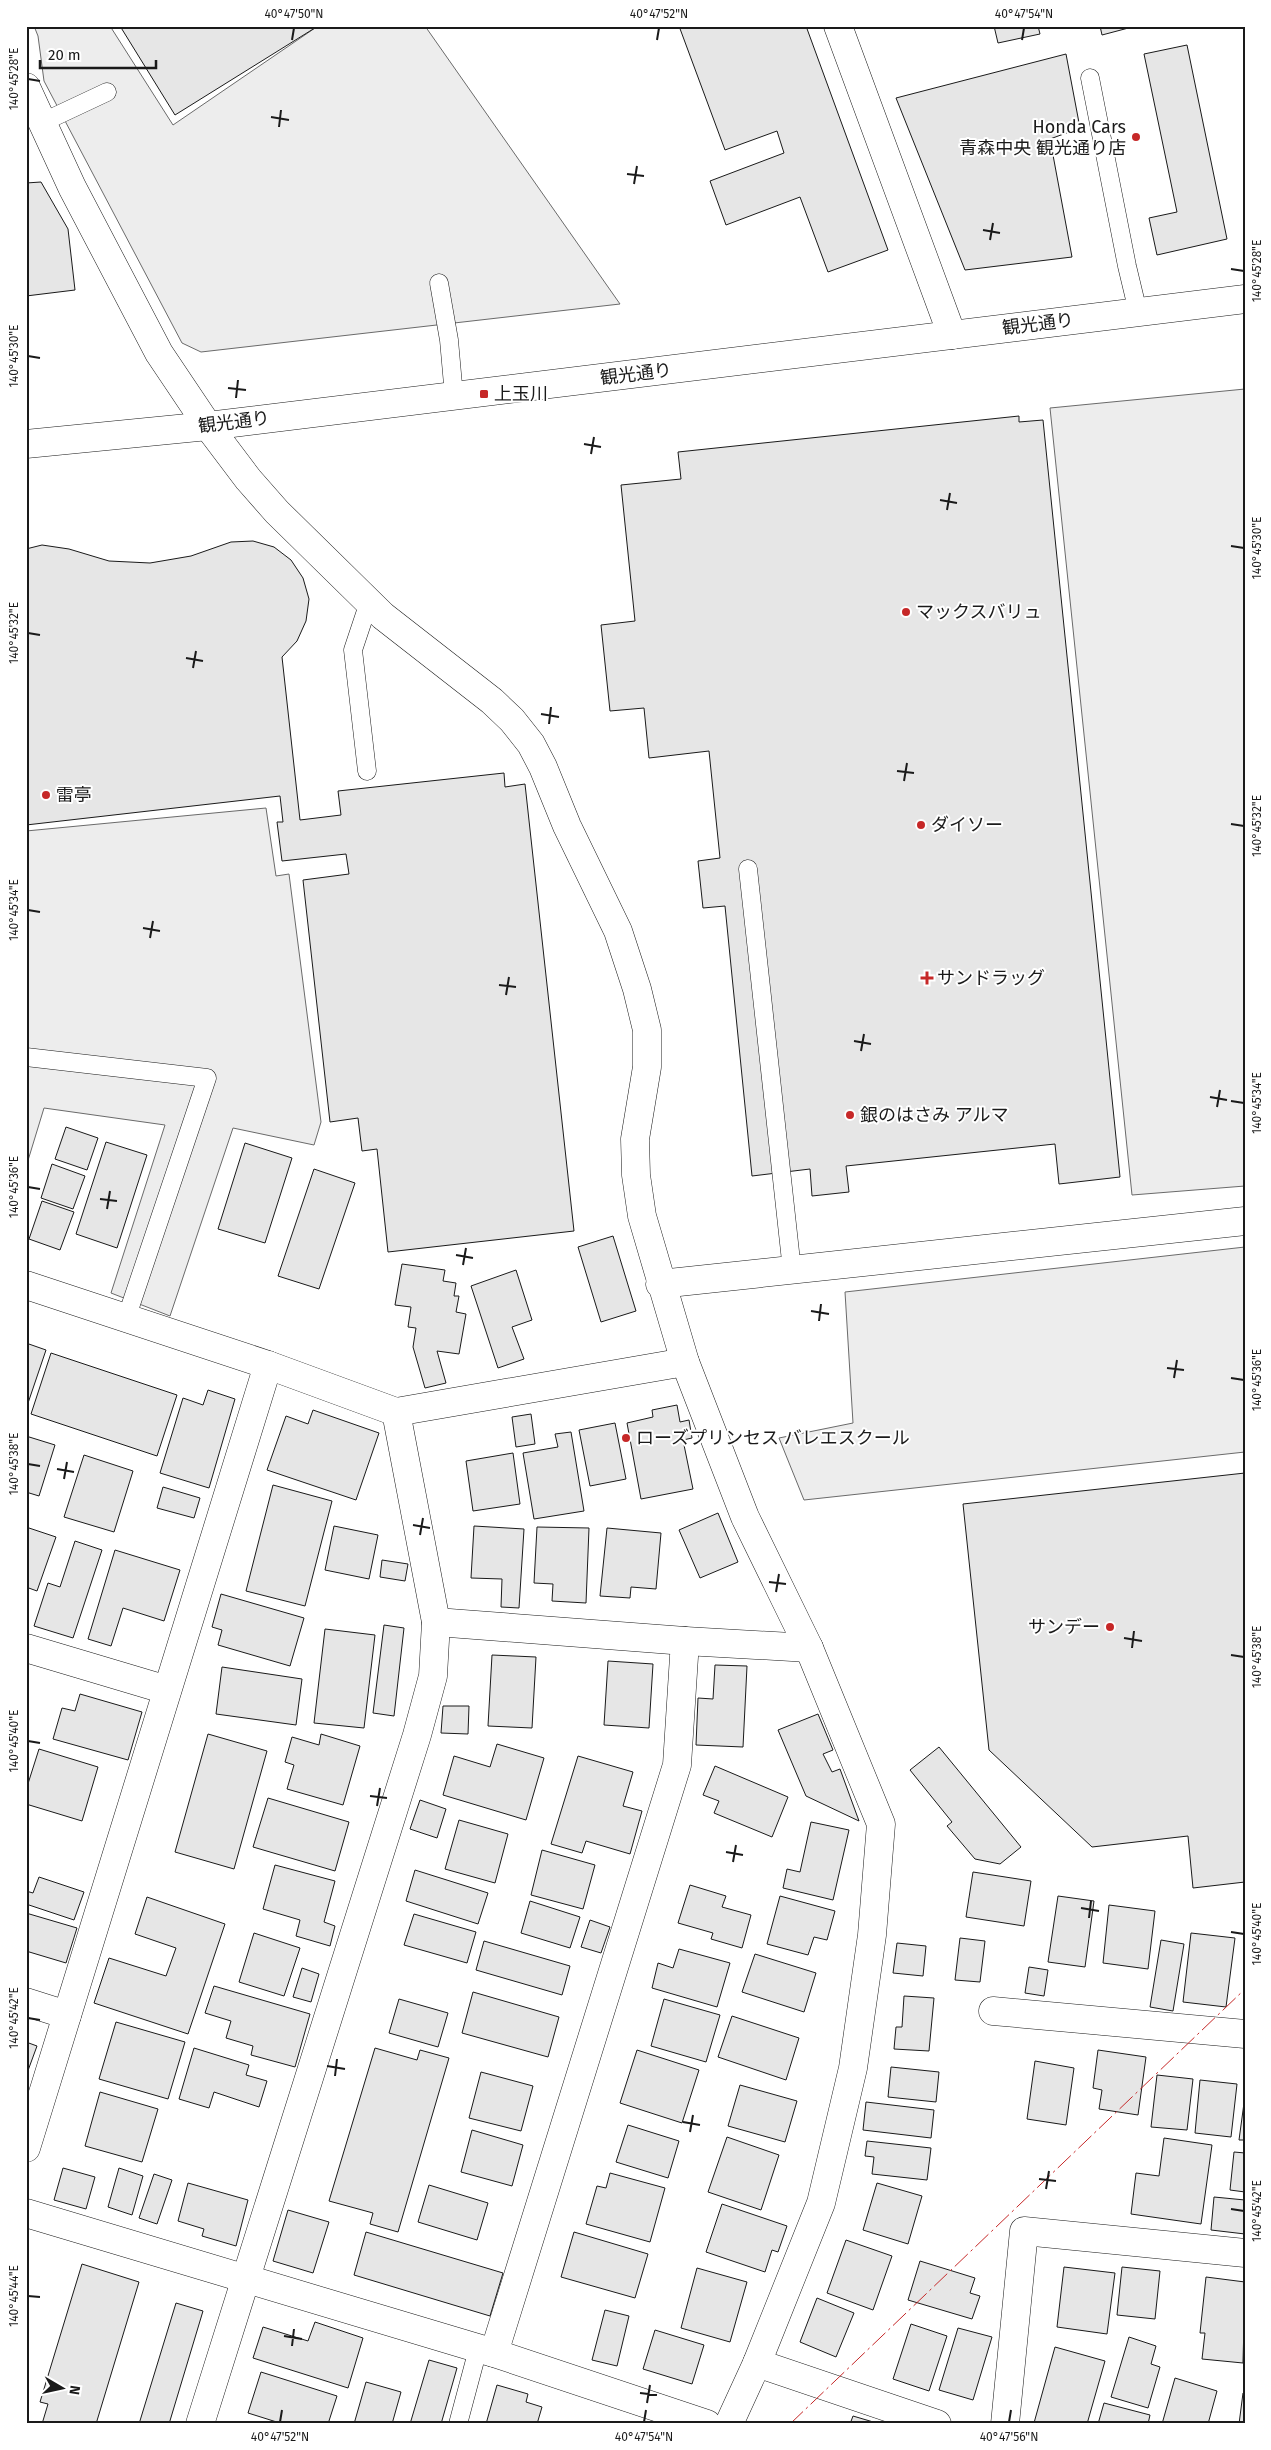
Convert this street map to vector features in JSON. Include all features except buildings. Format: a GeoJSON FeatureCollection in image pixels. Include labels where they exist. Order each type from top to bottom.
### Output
{"type":"FeatureCollection","features":[{"type":"Feature","properties":{"kind":"main road"},"geometry":{"type":"LineString","coordinates":[[838,26],[952,335]]}},
{"type":"Feature","properties":{"kind":"main road"},"geometry":{"type":"LineString","coordinates":[[26,88],[41,123],[159,353],[208,426],[248,479],[277,512],[383,616],[492,701],[517,726],[530,744],[543,768],[567,826],[618,931],[637,990],[647,1030],[647,1067],[635,1139],[636,1175],[642,1216],[660,1284],[685,1362],[745,1517],[809,1648],[881,1824],[872,1935],[853,2068],[821,2202],[756,2363],[729,2424]]}},
{"type":"Feature","properties":{"kind":"main road","name":"観光通り"},"geometry":{"type":"LineString","coordinates":[[26,444],[208,426],[1245,298]]}},
{"type":"Feature","properties":{"kind":"main road"},"geometry":{"type":"LineString","coordinates":[[660,1284],[1245,1220]]}},
{"type":"Feature","properties":{"kind":"main road"},"geometry":{"type":"LineString","coordinates":[[26,1285],[268,1365],[396,1412],[685,1362]]}},
{"type":"Feature","properties":{"kind":"main road"},"geometry":{"type":"LineString","coordinates":[[26,2148],[268,1365]]}},
{"type":"Feature","properties":{"kind":"main road"},"geometry":{"type":"LineString","coordinates":[[200,2424],[417,1735],[433,1676],[436,1622],[396,1412]]}},
{"type":"Feature","properties":{"kind":"main road"},"geometry":{"type":"LineString","coordinates":[[436,1622],[685,1641],[809,1648]]}},
{"type":"Feature","properties":{"kind":"main road"},"geometry":{"type":"LineString","coordinates":[[486,2351],[677,1765],[685,1641]]}},
{"type":"Feature","properties":{"kind":"main road"},"geometry":{"type":"LineString","coordinates":[[28,1654],[168,1690]]}},
{"type":"Feature","properties":{"kind":"main road"},"geometry":{"type":"LineString","coordinates":[[26,2002],[67,2015]]}},
{"type":"Feature","properties":{"kind":"main road"},"geometry":{"type":"LineString","coordinates":[[993,2011],[1245,2034]]}},
{"type":"Feature","properties":{"kind":"main road"},"geometry":{"type":"LineString","coordinates":[[26,2213],[486,2351],[707,2424]]}},
{"type":"Feature","properties":{"kind":"main road"},"geometry":{"type":"LineString","coordinates":[[1005,2424],[1024,2231],[1245,2254]]}},
{"type":"Feature","properties":{"kind":"main road"},"geometry":{"type":"LineString","coordinates":[[756,2363],[937,2424]]}},
{"type":"Feature","properties":{"kind":"lane"},"geometry":{"type":"LineString","coordinates":[[1090,78],[1138,312]]}},
{"type":"Feature","properties":{"kind":"lane"},"geometry":{"type":"LineString","coordinates":[[41,123],[107,92]]}},
{"type":"Feature","properties":{"kind":"lane"},"geometry":{"type":"LineString","coordinates":[[440,283],[449,340],[454,396]]}},
{"type":"Feature","properties":{"kind":"lane"},"geometry":{"type":"LineString","coordinates":[[367,771],[352,650],[369,602]]}},
{"type":"Feature","properties":{"kind":"lane"},"geometry":{"type":"LineString","coordinates":[[748,869],[792,1270]]}},
{"type":"Feature","properties":{"kind":"lane"},"geometry":{"type":"LineString","coordinates":[[26,1056],[207,1078],[126,1318]]}},
{"type":"Feature","properties":{"kind":"lane"},"geometry":{"type":"LineString","coordinates":[[458,2424],[486,2351]]}},
{"type":"Feature","properties":{"kind":"shaded area"},"geometry":{"type":"Polygon","coordinates":[[[34,26],[110,26],[173,125],[318,26],[425,26],[620,304],[201,352],[182,343],[44,81],[38,36],[34,26]]]}},
{"type":"Feature","properties":{"kind":"shaded area"},"geometry":{"type":"Polygon","coordinates":[[[1245,389],[1245,1186],[1132,1195],[1050,408],[1245,389]]]}},
{"type":"Feature","properties":{"kind":"shaded area"},"geometry":{"type":"Polygon","coordinates":[[[266,808],[276,876],[289,874],[321,1122],[314,1145],[233,1128],[170,1316],[111,1293],[165,1125],[44,1108],[26,1167],[26,831],[266,808]]]}},
{"type":"Feature","properties":{"kind":"shaded area"},"geometry":{"type":"Polygon","coordinates":[[[1245,1247],[1245,1452],[804,1500],[779,1438],[853,1423],[845,1292],[1245,1247]]]}},
{"type":"Feature","properties":{"kind":"power"},"geometry":{"type":"LineString","coordinates":[[790,2424],[1245,1989]]}},
{"type":"Feature","properties":{"kind":"place","name":"Honda Cars 青森中央 観光通り店"},"geometry":{"type":"Point","coordinates":[1136,137]}},
{"type":"Feature","properties":{"kind":"place","name":"上玉川"},"geometry":{"type":"Point","coordinates":[484,394]}},
{"type":"Feature","properties":{"kind":"place","name":"マックスバリュ"},"geometry":{"type":"Point","coordinates":[906,612]}},
{"type":"Feature","properties":{"kind":"place","name":"雷亭"},"geometry":{"type":"Point","coordinates":[46,795]}},
{"type":"Feature","properties":{"kind":"place","name":"ダイソー"},"geometry":{"type":"Point","coordinates":[921,825]}},
{"type":"Feature","properties":{"kind":"place","name":"サンドラッグ"},"geometry":{"type":"Point","coordinates":[927,978]}},
{"type":"Feature","properties":{"kind":"place","name":"銀のはさみ アルマ"},"geometry":{"type":"Point","coordinates":[850,1115]}},
{"type":"Feature","properties":{"kind":"place","name":"ローズプリンセス バレエスクール"},"geometry":{"type":"Point","coordinates":[626,1438]}},
{"type":"Feature","properties":{"kind":"place","name":"サンデー"},"geometry":{"type":"Point","coordinates":[1110,1627]}}]}
